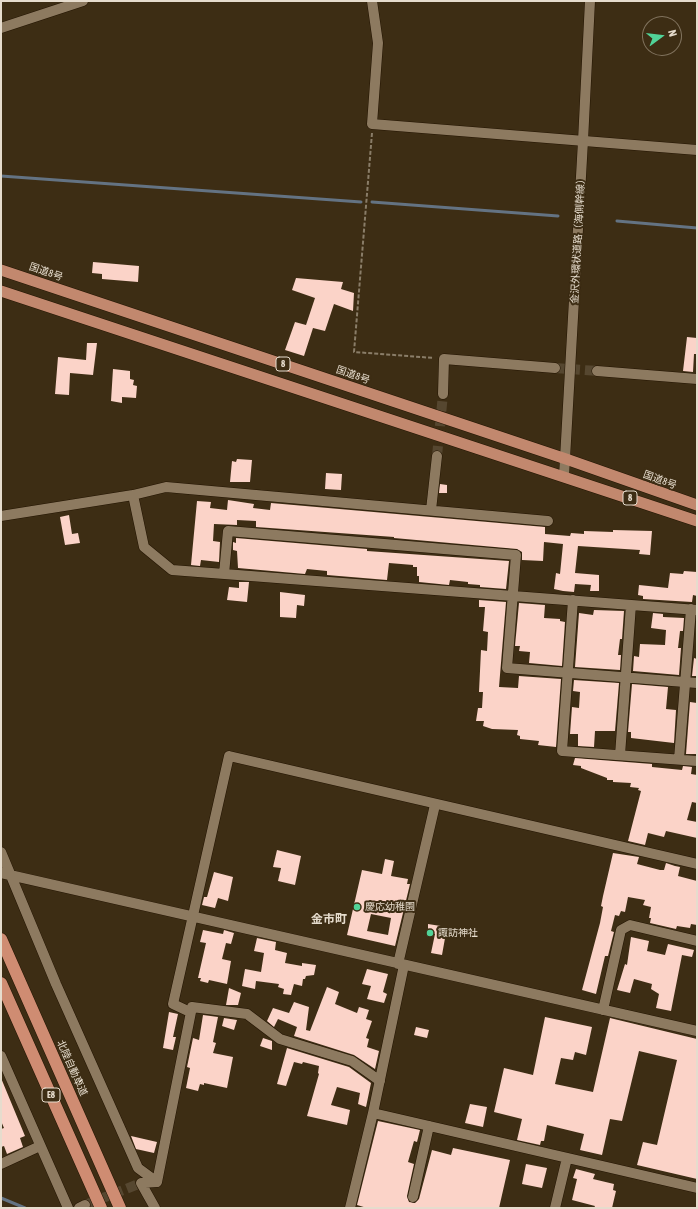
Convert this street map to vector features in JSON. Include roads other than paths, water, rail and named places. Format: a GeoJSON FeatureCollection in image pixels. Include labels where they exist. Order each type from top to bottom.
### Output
{"type":"FeatureCollection","features":[{"type":"Feature","properties":{"kind":"highway","name":"国道8号"},"geometry":{"type":"LineString","coordinates":[[1,270],[566,459],[697,505]]}},
{"type":"Feature","properties":{"kind":"highway","name":"8"},"geometry":{"type":"LineString","coordinates":[[1,291],[697,521]]}},
{"type":"Feature","properties":{"kind":"highway"},"geometry":{"type":"LineString","coordinates":[[1,929],[25,985],[42,1031]]}},
{"type":"Feature","properties":{"kind":"highway","name":"北陸自動車道"},"geometry":{"type":"LineString","coordinates":[[1,939],[120,1208]]}},
{"type":"Feature","properties":{"kind":"highway","name":"E8"},"geometry":{"type":"LineString","coordinates":[[1,983],[100,1208]]}},
{"type":"Feature","properties":{"kind":"street"},"geometry":{"type":"LineString","coordinates":[[1,28],[54,6],[83,1]]}},
{"type":"Feature","properties":{"kind":"street"},"geometry":{"type":"LineString","coordinates":[[372,1],[378,43],[372,124],[697,150]]}},
{"type":"Feature","properties":{"kind":"street","name":"金沢外環状道路（海側幹線）"},"geometry":{"type":"LineString","coordinates":[[564,476],[590,1]]}},
{"type":"Feature","properties":{"kind":"street"},"geometry":{"type":"LineString","coordinates":[[442,394],[444,359],[555,368]]}},
{"type":"Feature","properties":{"kind":"street"},"geometry":{"type":"LineString","coordinates":[[597,371],[697,379]]}},
{"type":"Feature","properties":{"kind":"street"},"geometry":{"type":"LineString","coordinates":[[431,510],[437,456]]}},
{"type":"Feature","properties":{"kind":"street"},"geometry":{"type":"LineString","coordinates":[[1,516],[133,495],[166,487],[548,521]]}},
{"type":"Feature","properties":{"kind":"street"},"geometry":{"type":"LineString","coordinates":[[133,495],[144,547],[172,570],[694,609],[679,759]]}},
{"type":"Feature","properties":{"kind":"street"},"geometry":{"type":"LineString","coordinates":[[224,574],[228,531],[516,555],[507,668],[697,683]]}},
{"type":"Feature","properties":{"kind":"street"},"geometry":{"type":"LineString","coordinates":[[573,600],[566,673],[562,751],[697,761]]}},
{"type":"Feature","properties":{"kind":"street"},"geometry":{"type":"LineString","coordinates":[[620,755],[631,605]]}},
{"type":"Feature","properties":{"kind":"street"},"geometry":{"type":"LineString","coordinates":[[190,1012],[173,1004],[229,756],[435,805],[697,864]]}},
{"type":"Feature","properties":{"kind":"street"},"geometry":{"type":"LineString","coordinates":[[350,1208],[380,1081],[401,964],[435,805]]}},
{"type":"Feature","properties":{"kind":"street"},"geometry":{"type":"LineString","coordinates":[[1,852],[5,873],[138,1168],[157,1182]]}},
{"type":"Feature","properties":{"kind":"street"},"geometry":{"type":"LineString","coordinates":[[5,873],[697,1031]]}},
{"type":"Feature","properties":{"kind":"street"},"geometry":{"type":"LineString","coordinates":[[603,1010],[621,930],[630,925],[697,941]]}},
{"type":"Feature","properties":{"kind":"street"},"geometry":{"type":"LineString","coordinates":[[157,1182],[192,1007],[247,1014],[280,1039],[352,1061],[380,1081]]}},
{"type":"Feature","properties":{"kind":"street"},"geometry":{"type":"LineString","coordinates":[[1,1056],[68,1208]]}},
{"type":"Feature","properties":{"kind":"street"},"geometry":{"type":"LineString","coordinates":[[373,1113],[697,1188]]}},
{"type":"Feature","properties":{"kind":"street"},"geometry":{"type":"LineString","coordinates":[[413,1197],[429,1126]]}},
{"type":"Feature","properties":{"kind":"street"},"geometry":{"type":"LineString","coordinates":[[1,1164],[40,1146]]}},
{"type":"Feature","properties":{"kind":"street"},"geometry":{"type":"LineString","coordinates":[[555,1208],[567,1158]]}},
{"type":"Feature","properties":{"kind":"street"},"geometry":{"type":"LineString","coordinates":[[154,1208],[141,1183],[157,1182]]}},
{"type":"Feature","properties":{"kind":"waterway"},"geometry":{"type":"LineString","coordinates":[[1,176],[361,202]]}},
{"type":"Feature","properties":{"kind":"waterway"},"geometry":{"type":"LineString","coordinates":[[372,202],[558,216]]}},
{"type":"Feature","properties":{"kind":"waterway"},"geometry":{"type":"LineString","coordinates":[[617,221],[697,228]]}},
{"type":"Feature","properties":{"kind":"waterway"},"geometry":{"type":"LineString","coordinates":[[1,1198],[25,1208]]}},
{"type":"Feature","properties":{"kind":"tunnel"},"geometry":{"type":"LineString","coordinates":[[555,368],[597,371]]}},
{"type":"Feature","properties":{"kind":"tunnel"},"geometry":{"type":"LineString","coordinates":[[437,456],[443,394]]}},
{"type":"Feature","properties":{"kind":"tunnel"},"geometry":{"type":"LineString","coordinates":[[85,1205],[141,1183]]}},
{"type":"Feature","properties":{"kind":"place","name":"慶応幼稚園"},"geometry":{"type":"Point","coordinates":[357,907]}},
{"type":"Feature","properties":{"kind":"place","name":"諏訪神社"},"geometry":{"type":"Point","coordinates":[430,933]}},
{"type":"Feature","properties":{"kind":"district","name":"金市町"},"geometry":{"type":"Point","coordinates":[329,919]}}]}
